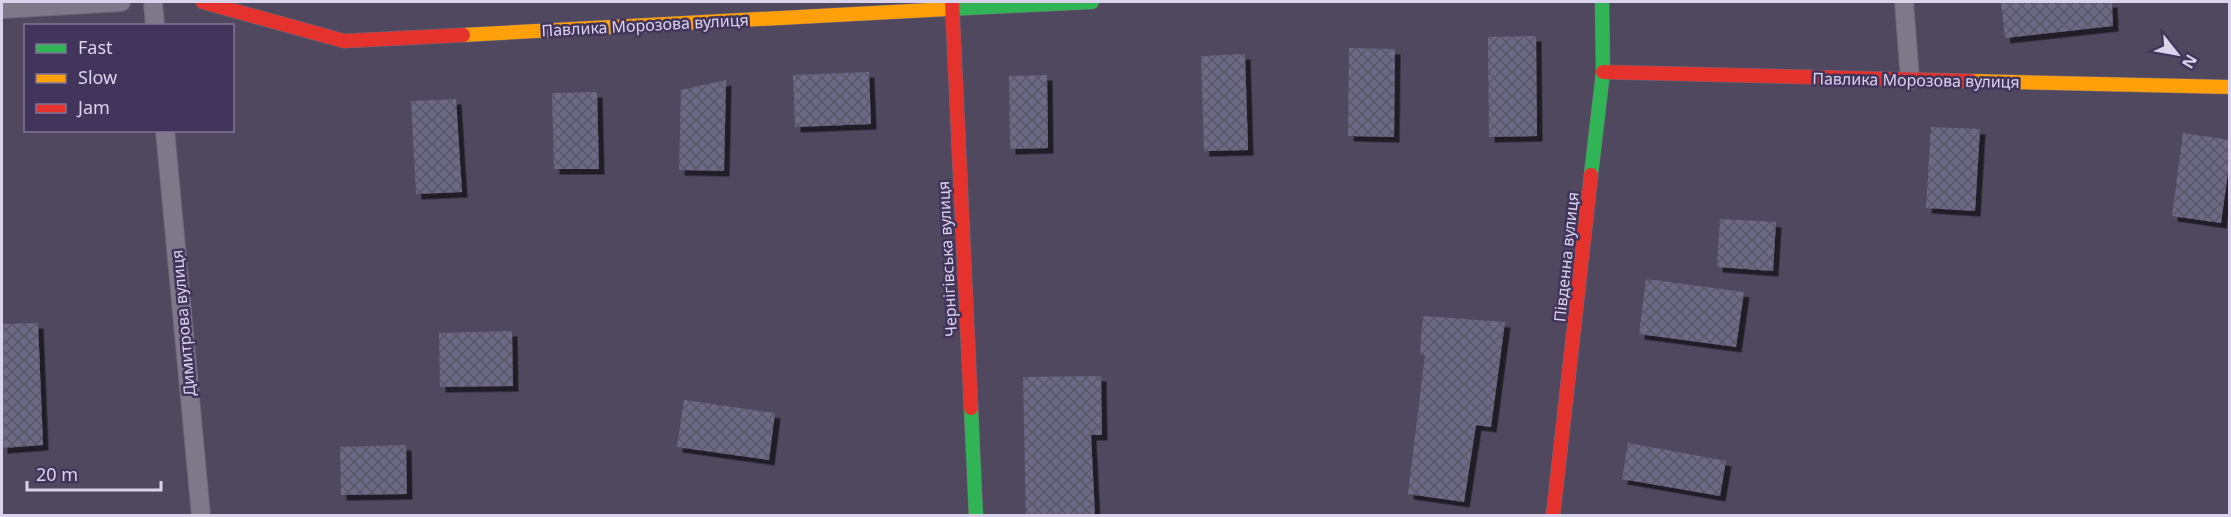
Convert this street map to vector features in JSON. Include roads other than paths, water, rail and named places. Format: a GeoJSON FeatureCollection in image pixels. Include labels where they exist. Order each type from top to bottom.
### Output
{"type":"FeatureCollection","features":[{"type":"Feature","properties":{"kind":"street"},"geometry":{"type":"LineString","coordinates":[[2,9],[121,2]]}},
{"type":"Feature","properties":{"kind":"street"},"geometry":{"type":"LineString","coordinates":[[153,2],[155,24]]}},
{"type":"Feature","properties":{"kind":"street","name":"Павлика Морозова вулиця"},"geometry":{"type":"LineString","coordinates":[[203,2],[344,41],[952,5],[1092,2]]}},
{"type":"Feature","properties":{"kind":"street","name":"Південна вулиця"},"geometry":{"type":"LineString","coordinates":[[1553,516],[1603,72],[1602,2]]}},
{"type":"Feature","properties":{"kind":"street"},"geometry":{"type":"LineString","coordinates":[[1904,2],[1910,80]]}},
{"type":"Feature","properties":{"kind":"street","name":"Чернігівська вулиця"},"geometry":{"type":"LineString","coordinates":[[952,5],[976,516]]}},
{"type":"Feature","properties":{"kind":"street","name":"Павлика Морозова вулиця"},"geometry":{"type":"LineString","coordinates":[[1603,72],[2229,87]]}},
{"type":"Feature","properties":{"kind":"street","name":"Димитрова вулиця"},"geometry":{"type":"LineString","coordinates":[[165,132],[201,516]]}}]}
